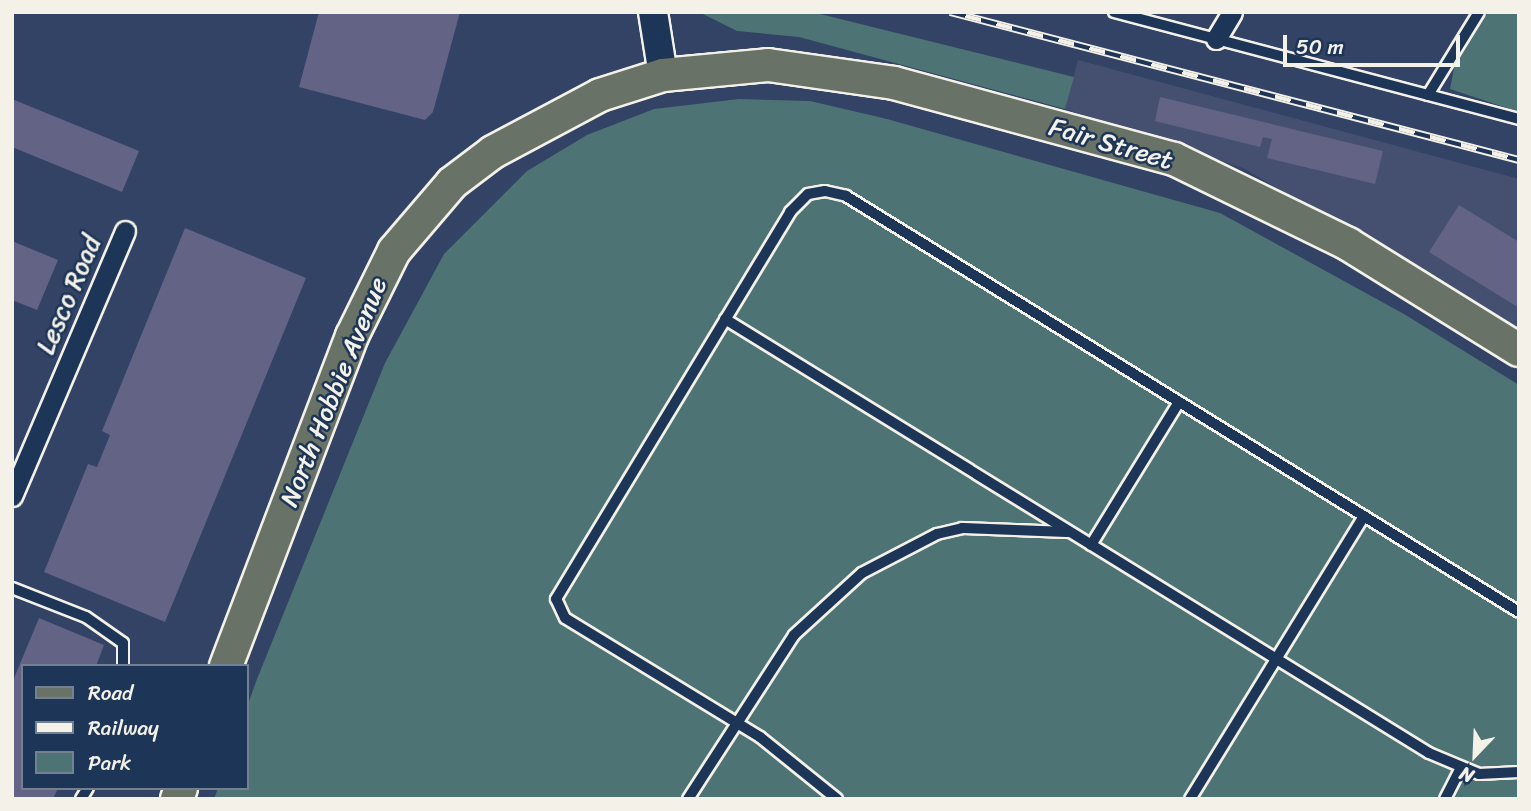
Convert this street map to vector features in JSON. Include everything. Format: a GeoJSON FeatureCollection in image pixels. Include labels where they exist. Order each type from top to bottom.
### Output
{"type":"FeatureCollection","features":[{"type":"Feature","properties":{"kind":"main road"},"geometry":{"type":"LineString","coordinates":[[653,12],[663,75]]}},
{"type":"Feature","properties":{"kind":"main road","name":"Fair Street"},"geometry":{"type":"LineString","coordinates":[[663,75],[768,65],[894,83],[1174,159],[1348,244],[1519,350]]}},
{"type":"Feature","properties":{"kind":"main road","name":"North Hobbie Avenue"},"geometry":{"type":"LineString","coordinates":[[227,664],[352,336],[394,251],[452,183],[493,152],[600,95],[663,75]]}},
{"type":"Feature","properties":{"kind":"street"},"geometry":{"type":"LineString","coordinates":[[1216,39],[1232,12]]}},
{"type":"Feature","properties":{"kind":"street","name":"Lesco Road"},"geometry":{"type":"LineString","coordinates":[[12,496],[125,231]]}},
{"type":"Feature","properties":{"kind":"lane"},"geometry":{"type":"LineString","coordinates":[[1114,12],[1519,119]]}},
{"type":"Feature","properties":{"kind":"lane"},"geometry":{"type":"LineString","coordinates":[[1428,95],[1479,12]]}},
{"type":"Feature","properties":{"kind":"lane"},"geometry":{"type":"LineString","coordinates":[[837,799],[736,722],[565,618],[557,611],[556,599],[790,212],[808,194],[825,191],[846,196],[1519,612]]}},
{"type":"Feature","properties":{"kind":"lane"},"geometry":{"type":"LineString","coordinates":[[724,319],[1276,659],[1460,769],[1504,775],[1519,772]]}},
{"type":"Feature","properties":{"kind":"lane"},"geometry":{"type":"LineString","coordinates":[[1091,544],[1179,402]]}},
{"type":"Feature","properties":{"kind":"lane"},"geometry":{"type":"LineString","coordinates":[[1190,799],[1364,516]]}},
{"type":"Feature","properties":{"kind":"lane"},"geometry":{"type":"LineString","coordinates":[[688,799],[794,635],[825,602],[895,553],[937,534],[962,528],[1070,532]]}},
{"type":"Feature","properties":{"kind":"lane"},"geometry":{"type":"LineString","coordinates":[[12,588],[86,617],[122,643],[123,664]]}},
{"type":"Feature","properties":{"kind":"lane"},"geometry":{"type":"LineString","coordinates":[[1445,799],[1460,769]]}},
{"type":"Feature","properties":{"kind":"shaded area"},"geometry":{"type":"Polygon","coordinates":[[[1078,60],[1519,179],[1519,330],[1243,168],[1065,109],[1078,60]]]}},
{"type":"Feature","properties":{"kind":"green space"},"geometry":{"type":"Polygon","coordinates":[[[699,12],[812,12],[1074,77],[1065,109],[799,37],[737,31],[699,12]]]}},
{"type":"Feature","properties":{"kind":"green space"},"geometry":{"type":"Polygon","coordinates":[[[1488,12],[1519,12],[1519,112],[1450,89],[1454,68],[1488,12]]]}},
{"type":"Feature","properties":{"kind":"green space"},"geometry":{"type":"Polygon","coordinates":[[[739,99],[810,101],[887,119],[1220,213],[1404,314],[1519,385],[1519,799],[214,799],[217,790],[248,790],[248,704],[257,679],[385,363],[444,254],[527,171],[587,135],[654,109],[739,99]]]}},
{"type":"Feature","properties":{"kind":"building"},"geometry":{"type":"Polygon","coordinates":[[[319,12],[460,12],[433,112],[425,120],[299,87],[319,12]]]}},
{"type":"Feature","properties":{"kind":"building"},"geometry":{"type":"Polygon","coordinates":[[[1160,97],[1383,151],[1375,184],[1267,158],[1272,139],[1263,137],[1260,147],[1155,121],[1160,97]]]}},
{"type":"Feature","properties":{"kind":"building"},"geometry":{"type":"Polygon","coordinates":[[[12,99],[139,151],[122,192],[12,147],[12,99]]]}},
{"type":"Feature","properties":{"kind":"building"},"geometry":{"type":"Polygon","coordinates":[[[1459,205],[1519,242],[1519,308],[1429,252],[1459,205]]]}},
{"type":"Feature","properties":{"kind":"building"},"geometry":{"type":"Polygon","coordinates":[[[185,228],[306,278],[165,622],[44,572],[88,464],[97,467],[110,435],[102,431],[185,228]]]}},
{"type":"Feature","properties":{"kind":"building"},"geometry":{"type":"Polygon","coordinates":[[[12,241],[58,260],[37,310],[12,300],[12,241]]]}},
{"type":"Feature","properties":{"kind":"building"},"geometry":{"type":"Polygon","coordinates":[[[39,618],[104,645],[97,664],[21,664],[21,790],[57,790],[53,799],[12,799],[12,683],[39,618]]]}},
{"type":"Feature","properties":{"kind":"railway"},"geometry":{"type":"LineString","coordinates":[[950,12],[1519,160]]}}]}
